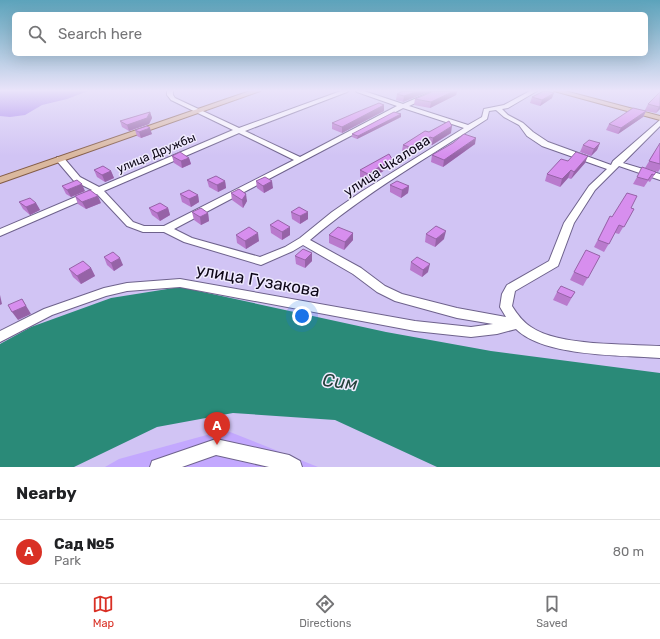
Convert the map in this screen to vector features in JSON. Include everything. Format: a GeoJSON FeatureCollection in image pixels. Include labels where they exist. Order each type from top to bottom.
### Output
{"type":"FeatureCollection","features":[{"type":"Feature","properties":{"kind":"main road"},"geometry":{"type":"LineString","coordinates":[[0,180],[194,113]]}},
{"type":"Feature","properties":{"kind":"main road"},"geometry":{"type":"LineString","coordinates":[[640,113],[660,118]]}},
{"type":"Feature","properties":{"kind":"street"},"geometry":{"type":"LineString","coordinates":[[203,113],[299,159]]}},
{"type":"Feature","properties":{"kind":"street","name":"улица Дружбы"},"geometry":{"type":"LineString","coordinates":[[0,233],[240,130],[286,113]]}},
{"type":"Feature","properties":{"kind":"street"},"geometry":{"type":"LineString","coordinates":[[60,159],[77,179],[99,191],[130,224],[143,229],[166,229],[389,113]]}},
{"type":"Feature","properties":{"kind":"street"},"geometry":{"type":"LineString","coordinates":[[424,113],[469,128]]}},
{"type":"Feature","properties":{"kind":"street","name":"улица Чкалова"},"geometry":{"type":"LineString","coordinates":[[166,229],[188,240],[249,259],[261,261],[289,249],[304,240],[335,214],[364,194],[485,118],[486,113]]}},
{"type":"Feature","properties":{"kind":"street"},"geometry":{"type":"LineString","coordinates":[[502,113],[522,124],[530,134],[544,144],[614,166],[660,177]]}},
{"type":"Feature","properties":{"kind":"street"},"geometry":{"type":"LineString","coordinates":[[660,122],[592,188],[569,223],[554,263],[511,288],[508,294],[506,307],[518,324],[531,334],[553,342],[660,352]]}},
{"type":"Feature","properties":{"kind":"street"},"geometry":{"type":"LineString","coordinates":[[304,240],[399,298],[457,313],[518,324]]}},
{"type":"Feature","properties":{"kind":"street","name":"улица Гузакова"},"geometry":{"type":"LineString","coordinates":[[0,337],[48,312],[104,292],[127,287],[180,283],[415,326],[471,332],[497,329],[518,324]]}},
{"type":"Feature","properties":{"kind":"street"},"geometry":{"type":"LineString","coordinates":[[158,467],[216,447],[290,463],[294,467]]}},
{"type":"Feature","properties":{"kind":"shaded area"},"geometry":{"type":"Polygon","coordinates":[[[0,113],[29,113],[25,115],[10,117],[0,116],[0,113]]]}},
{"type":"Feature","properties":{"kind":"shaded area"},"geometry":{"type":"Polygon","coordinates":[[[225,430],[318,467],[105,467],[119,459],[225,430]]]}},
{"type":"Feature","properties":{"kind":"water","name":"Сим"},"geometry":{"type":"Polygon","coordinates":[[[180,287],[386,332],[491,351],[660,373],[660,467],[437,467],[335,420],[233,413],[157,427],[74,467],[0,467],[0,344],[31,327],[111,298],[180,287]]]}},
{"type":"Feature","properties":{"kind":"building"},"geometry":{"type":"Polygon","coordinates":[[[150,113],[147,118],[127,125],[120,121],[150,113]]]}},
{"type":"Feature","properties":{"kind":"building"},"geometry":{"type":"Polygon","coordinates":[[[355,113],[369,113],[342,127],[332,123],[355,113]]]}},
{"type":"Feature","properties":{"kind":"building"},"geometry":{"type":"Polygon","coordinates":[[[392,113],[401,114],[358,136],[352,134],[392,113]]]}},
{"type":"Feature","properties":{"kind":"building"},"geometry":{"type":"Polygon","coordinates":[[[626,113],[643,113],[621,128],[609,124],[626,113]]]}},
{"type":"Feature","properties":{"kind":"building"},"geometry":{"type":"Polygon","coordinates":[[[449,121],[452,126],[433,138],[430,137],[413,148],[403,145],[425,131],[429,132],[449,121]]]}},
{"type":"Feature","properties":{"kind":"building"},"geometry":{"type":"Polygon","coordinates":[[[147,126],[150,128],[139,132],[135,130],[147,126]]]}},
{"type":"Feature","properties":{"kind":"building"},"geometry":{"type":"Polygon","coordinates":[[[464,134],[476,138],[444,160],[432,155],[453,143],[464,134]]]}},
{"type":"Feature","properties":{"kind":"building"},"geometry":{"type":"Polygon","coordinates":[[[589,140],[600,143],[594,149],[583,145],[589,140]]]}},
{"type":"Feature","properties":{"kind":"building"},"geometry":{"type":"Polygon","coordinates":[[[660,143],[660,164],[649,161],[660,143]]]}},
{"type":"Feature","properties":{"kind":"building"},"geometry":{"type":"Polygon","coordinates":[[[180,152],[189,158],[181,161],[172,156],[180,152]]]}},
{"type":"Feature","properties":{"kind":"building"},"geometry":{"type":"Polygon","coordinates":[[[576,152],[588,156],[574,172],[571,170],[562,179],[547,174],[561,159],[568,161],[576,152]]]}},
{"type":"Feature","properties":{"kind":"building"},"geometry":{"type":"Polygon","coordinates":[[[389,154],[392,159],[368,174],[360,170],[389,154]]]}},
{"type":"Feature","properties":{"kind":"building"},"geometry":{"type":"Polygon","coordinates":[[[103,166],[111,171],[102,175],[94,170],[103,166]]]}},
{"type":"Feature","properties":{"kind":"building"},"geometry":{"type":"Polygon","coordinates":[[[642,167],[656,172],[654,175],[652,174],[648,180],[637,177],[642,167]]]}},
{"type":"Feature","properties":{"kind":"building"},"geometry":{"type":"Polygon","coordinates":[[[216,176],[225,181],[217,185],[207,180],[216,176]]]}},
{"type":"Feature","properties":{"kind":"building"},"geometry":{"type":"Polygon","coordinates":[[[265,177],[272,181],[263,186],[256,181],[265,177]]]}},
{"type":"Feature","properties":{"kind":"building"},"geometry":{"type":"Polygon","coordinates":[[[77,180],[82,184],[67,190],[62,186],[77,180]]]}},
{"type":"Feature","properties":{"kind":"building"},"geometry":{"type":"Polygon","coordinates":[[[397,181],[409,186],[402,190],[390,185],[397,181]]]}},
{"type":"Feature","properties":{"kind":"building"},"geometry":{"type":"Polygon","coordinates":[[[239,189],[246,194],[242,200],[231,193],[239,189]]]}},
{"type":"Feature","properties":{"kind":"building"},"geometry":{"type":"Polygon","coordinates":[[[90,190],[98,196],[82,202],[75,196],[90,190]]]}},
{"type":"Feature","properties":{"kind":"building"},"geometry":{"type":"Polygon","coordinates":[[[189,190],[198,195],[189,199],[180,194],[189,190]]]}},
{"type":"Feature","properties":{"kind":"building"},"geometry":{"type":"Polygon","coordinates":[[[627,193],[637,196],[631,208],[634,209],[624,227],[619,225],[609,244],[598,240],[610,216],[612,217],[627,193]]]}},
{"type":"Feature","properties":{"kind":"building"},"geometry":{"type":"Polygon","coordinates":[[[30,198],[36,203],[26,207],[19,202],[30,198]]]}},
{"type":"Feature","properties":{"kind":"building"},"geometry":{"type":"Polygon","coordinates":[[[160,203],[168,208],[157,213],[149,208],[160,203]]]}},
{"type":"Feature","properties":{"kind":"building"},"geometry":{"type":"Polygon","coordinates":[[[299,207],[308,212],[300,216],[291,212],[299,207]]]}},
{"type":"Feature","properties":{"kind":"building"},"geometry":{"type":"Polygon","coordinates":[[[201,208],[208,213],[200,217],[192,212],[201,208]]]}},
{"type":"Feature","properties":{"kind":"building"},"geometry":{"type":"Polygon","coordinates":[[[278,220],[290,227],[282,232],[270,225],[278,220]]]}},
{"type":"Feature","properties":{"kind":"building"},"geometry":{"type":"Polygon","coordinates":[[[436,226],[446,231],[436,239],[426,234],[436,226]]]}},
{"type":"Feature","properties":{"kind":"building"},"geometry":{"type":"Polygon","coordinates":[[[249,227],[258,233],[245,241],[236,235],[249,227]]]}},
{"type":"Feature","properties":{"kind":"building"},"geometry":{"type":"Polygon","coordinates":[[[338,227],[353,233],[345,242],[329,235],[338,227]]]}},
{"type":"Feature","properties":{"kind":"building"},"geometry":{"type":"Polygon","coordinates":[[[303,249],[312,253],[305,260],[295,256],[303,249]]]}},
{"type":"Feature","properties":{"kind":"building"},"geometry":{"type":"Polygon","coordinates":[[[586,250],[600,256],[588,278],[574,272],[586,250]]]}},
{"type":"Feature","properties":{"kind":"building"},"geometry":{"type":"Polygon","coordinates":[[[113,252],[120,258],[111,263],[104,257],[113,252]]]}},
{"type":"Feature","properties":{"kind":"building"},"geometry":{"type":"Polygon","coordinates":[[[417,257],[430,264],[423,270],[411,262],[417,257]]]}},
{"type":"Feature","properties":{"kind":"building"},"geometry":{"type":"Polygon","coordinates":[[[83,261],[91,268],[77,276],[69,269],[83,261]]]}},
{"type":"Feature","properties":{"kind":"building"},"geometry":{"type":"Polygon","coordinates":[[[561,286],[575,292],[571,298],[557,292],[561,286]]]}},
{"type":"Feature","properties":{"kind":"building"},"geometry":{"type":"Polygon","coordinates":[[[22,299],[26,306],[12,312],[8,305],[22,299]]]}},
{"type":"Feature","properties":{"kind":"place","name":"Сад №5"},"geometry":{"type":"Point","coordinates":[217,445]}}]}
